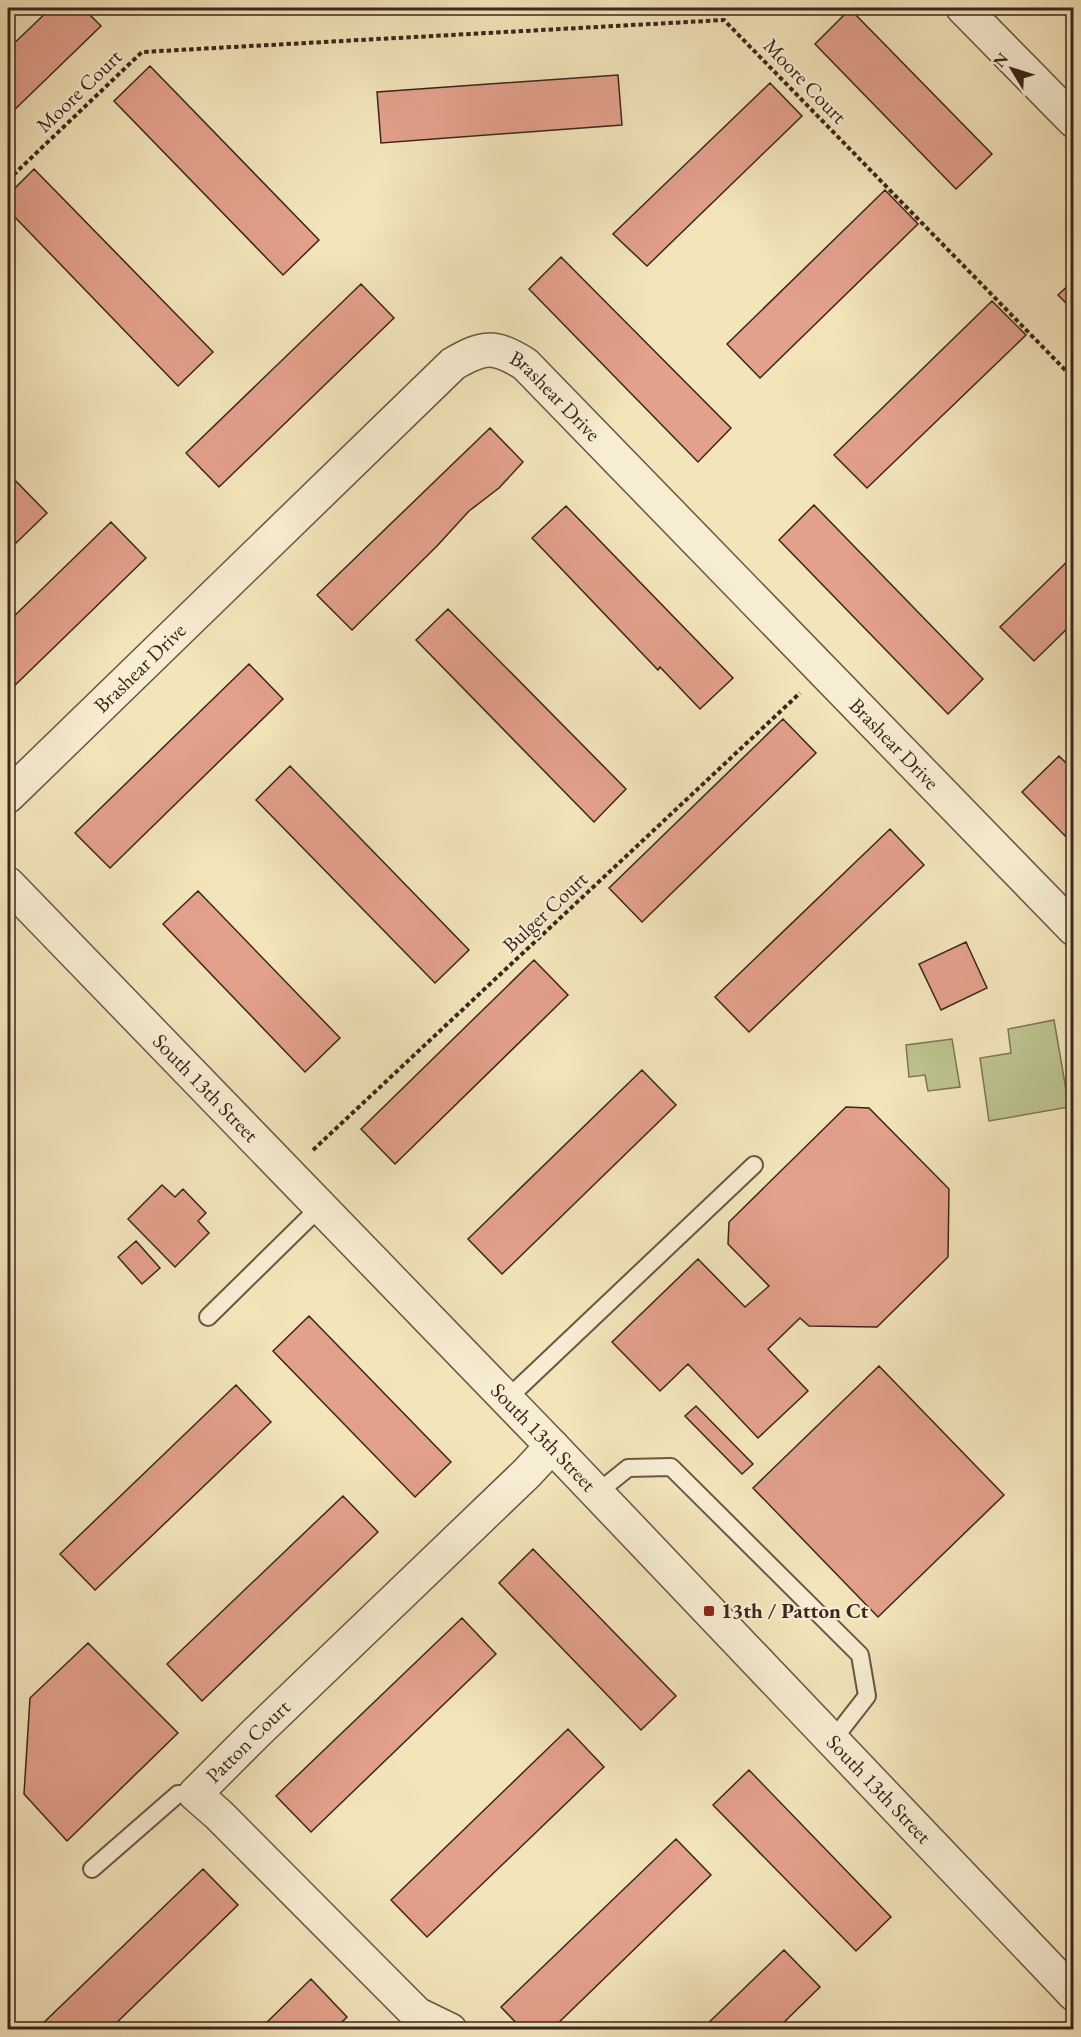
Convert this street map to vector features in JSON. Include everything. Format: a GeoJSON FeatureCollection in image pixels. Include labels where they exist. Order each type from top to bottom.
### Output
{"type":"FeatureCollection","features":[{"type":"Feature","properties":{"kind":"street"},"geometry":{"type":"LineString","coordinates":[[963,8],[1074,121]]}},
{"type":"Feature","properties":{"kind":"street","name":"Brashear Drive"},"geometry":{"type":"LineString","coordinates":[[8,796],[453,364],[474,352],[490,350],[506,352],[525,364],[1074,929]]}},
{"type":"Feature","properties":{"kind":"street","name":"South 13th Street"},"geometry":{"type":"LineString","coordinates":[[8,884],[507,1399],[1074,1994]]}},
{"type":"Feature","properties":{"kind":"street","name":"Patton Court"},"geometry":{"type":"LineString","coordinates":[[450,2030],[417,2014],[219,1815],[195,1794],[527,1473],[552,1446]]}},
{"type":"Feature","properties":{"kind":"lane"},"geometry":{"type":"LineString","coordinates":[[507,1399],[754,1165]]}},
{"type":"Feature","properties":{"kind":"lane"},"geometry":{"type":"LineString","coordinates":[[208,1317],[320,1207]]}},
{"type":"Feature","properties":{"kind":"lane"},"geometry":{"type":"LineString","coordinates":[[597,1493],[628,1468],[671,1467],[860,1655],[867,1696],[832,1741]]}},
{"type":"Feature","properties":{"kind":"lane"},"geometry":{"type":"LineString","coordinates":[[92,1869],[178,1794],[195,1794]]}},
{"type":"Feature","properties":{"kind":"path","name":"Moore Court"},"geometry":{"type":"LineString","coordinates":[[8,180],[142,51],[724,20],[1074,379]]}},
{"type":"Feature","properties":{"kind":"path","name":"Bulger Court"},"geometry":{"type":"LineString","coordinates":[[288,1174],[822,672]]}},
{"type":"Feature","properties":{"kind":"green space"},"geometry":{"type":"Polygon","coordinates":[[[1054,1020],[1069,1107],[989,1121],[980,1058],[1011,1053],[1008,1029],[1054,1020]]]}},
{"type":"Feature","properties":{"kind":"green space"},"geometry":{"type":"Polygon","coordinates":[[[952,1039],[960,1087],[928,1091],[925,1075],[909,1077],[906,1045],[952,1039]]]}},
{"type":"Feature","properties":{"kind":"building"},"geometry":{"type":"Polygon","coordinates":[[[51,8],[83,8],[101,26],[8,116],[8,49],[51,8]]]}},
{"type":"Feature","properties":{"kind":"building"},"geometry":{"type":"Polygon","coordinates":[[[850,9],[992,154],[956,189],[815,44],[850,9]]]}},
{"type":"Feature","properties":{"kind":"building"},"geometry":{"type":"Polygon","coordinates":[[[150,66],[319,240],[283,275],[114,101],[150,66]]]}},
{"type":"Feature","properties":{"kind":"building"},"geometry":{"type":"Polygon","coordinates":[[[618,75],[622,125],[381,143],[377,92],[618,75]]]}},
{"type":"Feature","properties":{"kind":"building"},"geometry":{"type":"Polygon","coordinates":[[[770,83],[802,116],[647,266],[613,234],[770,83]]]}},
{"type":"Feature","properties":{"kind":"building"},"geometry":{"type":"Polygon","coordinates":[[[34,169],[213,352],[178,386],[8,210],[8,195],[34,169]]]}},
{"type":"Feature","properties":{"kind":"building"},"geometry":{"type":"Polygon","coordinates":[[[885,190],[918,224],[760,378],[727,344],[885,190]]]}},
{"type":"Feature","properties":{"kind":"building"},"geometry":{"type":"Polygon","coordinates":[[[561,257],[731,428],[698,462],[529,289],[561,257]]]}},
{"type":"Feature","properties":{"kind":"building"},"geometry":{"type":"Polygon","coordinates":[[[1074,280],[1074,311],[1058,295],[1074,280]]]}},
{"type":"Feature","properties":{"kind":"building"},"geometry":{"type":"Polygon","coordinates":[[[361,284],[394,318],[219,487],[186,453],[361,284]]]}},
{"type":"Feature","properties":{"kind":"building"},"geometry":{"type":"Polygon","coordinates":[[[992,301],[1026,335],[867,488],[834,455],[992,301]]]}},
{"type":"Feature","properties":{"kind":"building"},"geometry":{"type":"Polygon","coordinates":[[[490,428],[523,462],[499,488],[469,511],[352,630],[317,595],[490,428]]]}},
{"type":"Feature","properties":{"kind":"building"},"geometry":{"type":"Polygon","coordinates":[[[8,473],[47,513],[12,547],[8,542],[8,473]]]}},
{"type":"Feature","properties":{"kind":"building"},"geometry":{"type":"Polygon","coordinates":[[[814,505],[983,679],[948,714],[779,540],[814,505]]]}},
{"type":"Feature","properties":{"kind":"building"},"geometry":{"type":"Polygon","coordinates":[[[566,506],[733,678],[700,709],[660,667],[658,670],[532,538],[566,506]]]}},
{"type":"Feature","properties":{"kind":"building"},"geometry":{"type":"Polygon","coordinates":[[[111,522],[146,558],[8,692],[8,622],[111,522]]]}},
{"type":"Feature","properties":{"kind":"building"},"geometry":{"type":"Polygon","coordinates":[[[1074,555],[1074,622],[1034,661],[1000,627],[1074,555]]]}},
{"type":"Feature","properties":{"kind":"building"},"geometry":{"type":"Polygon","coordinates":[[[448,609],[626,789],[594,822],[416,640],[448,609]]]}},
{"type":"Feature","properties":{"kind":"building"},"geometry":{"type":"Polygon","coordinates":[[[249,664],[283,699],[110,868],[75,833],[249,664]]]}},
{"type":"Feature","properties":{"kind":"building"},"geometry":{"type":"Polygon","coordinates":[[[783,719],[816,753],[642,922],[609,888],[783,719]]]}},
{"type":"Feature","properties":{"kind":"building"},"geometry":{"type":"Polygon","coordinates":[[[1059,756],[1074,771],[1074,845],[1022,792],[1059,756]]]}},
{"type":"Feature","properties":{"kind":"building"},"geometry":{"type":"Polygon","coordinates":[[[290,766],[469,950],[435,983],[256,800],[290,766]]]}},
{"type":"Feature","properties":{"kind":"building"},"geometry":{"type":"Polygon","coordinates":[[[890,829],[924,865],[749,1032],[715,997],[890,829]]]}},
{"type":"Feature","properties":{"kind":"building"},"geometry":{"type":"Polygon","coordinates":[[[198,891],[340,1038],[305,1072],[163,924],[198,891]]]}},
{"type":"Feature","properties":{"kind":"building"},"geometry":{"type":"Polygon","coordinates":[[[966,942],[987,988],[941,1010],[919,964],[966,942]]]}},
{"type":"Feature","properties":{"kind":"building"},"geometry":{"type":"Polygon","coordinates":[[[534,960],[568,995],[395,1164],[361,1129],[534,960]]]}},
{"type":"Feature","properties":{"kind":"building"},"geometry":{"type":"Polygon","coordinates":[[[642,1070],[676,1105],[502,1274],[468,1239],[642,1070]]]}},
{"type":"Feature","properties":{"kind":"building"},"geometry":{"type":"Polygon","coordinates":[[[846,1107],[869,1108],[949,1189],[948,1257],[877,1327],[809,1326],[800,1318],[768,1349],[808,1391],[758,1438],[688,1364],[660,1391],[612,1342],[698,1259],[745,1307],[769,1286],[728,1244],[729,1222],[846,1107]]]}},
{"type":"Feature","properties":{"kind":"building"},"geometry":{"type":"Polygon","coordinates":[[[162,1185],[175,1197],[183,1189],[206,1213],[198,1221],[209,1233],[175,1267],[128,1219],[162,1185]]]}},
{"type":"Feature","properties":{"kind":"building"},"geometry":{"type":"Polygon","coordinates":[[[136,1241],[160,1268],[142,1284],[118,1257],[136,1241]]]}},
{"type":"Feature","properties":{"kind":"building"},"geometry":{"type":"Polygon","coordinates":[[[309,1316],[451,1462],[415,1497],[273,1351],[309,1316]]]}},
{"type":"Feature","properties":{"kind":"building"},"geometry":{"type":"Polygon","coordinates":[[[879,1366],[1004,1495],[878,1617],[753,1488],[879,1366]]]}},
{"type":"Feature","properties":{"kind":"building"},"geometry":{"type":"Polygon","coordinates":[[[236,1385],[271,1422],[95,1590],[60,1554],[236,1385]]]}},
{"type":"Feature","properties":{"kind":"building"},"geometry":{"type":"Polygon","coordinates":[[[696,1406],[753,1464],[742,1474],[685,1416],[696,1406]]]}},
{"type":"Feature","properties":{"kind":"building"},"geometry":{"type":"Polygon","coordinates":[[[343,1496],[378,1532],[202,1701],[167,1664],[343,1496]]]}},
{"type":"Feature","properties":{"kind":"building"},"geometry":{"type":"Polygon","coordinates":[[[533,1549],[676,1696],[641,1730],[499,1583],[533,1549]]]}},
{"type":"Feature","properties":{"kind":"building"},"geometry":{"type":"Polygon","coordinates":[[[462,1618],[496,1654],[311,1832],[276,1796],[462,1618]]]}},
{"type":"Feature","properties":{"kind":"building"},"geometry":{"type":"Polygon","coordinates":[[[88,1643],[178,1733],[67,1841],[24,1794],[30,1698],[88,1643]]]}},
{"type":"Feature","properties":{"kind":"building"},"geometry":{"type":"Polygon","coordinates":[[[568,1729],[604,1767],[427,1937],[391,1900],[568,1729]]]}},
{"type":"Feature","properties":{"kind":"building"},"geometry":{"type":"Polygon","coordinates":[[[749,1770],[891,1917],[856,1951],[713,1805],[749,1770]]]}},
{"type":"Feature","properties":{"kind":"building"},"geometry":{"type":"Polygon","coordinates":[[[676,1839],[711,1875],[551,2030],[523,2030],[501,2007],[676,1839]]]}},
{"type":"Feature","properties":{"kind":"building"},"geometry":{"type":"Polygon","coordinates":[[[203,1869],[238,1905],[109,2030],[36,2030],[203,1869]]]}},
{"type":"Feature","properties":{"kind":"building"},"geometry":{"type":"Polygon","coordinates":[[[784,1950],[820,1987],[776,2030],[701,2030],[784,1950]]]}},
{"type":"Feature","properties":{"kind":"building"},"geometry":{"type":"Polygon","coordinates":[[[311,1979],[347,2017],[334,2030],[259,2030],[311,1979]]]}},
{"type":"Feature","properties":{"kind":"place","name":"13th / Patton Ct"},"geometry":{"type":"Point","coordinates":[709,1611]}}]}
